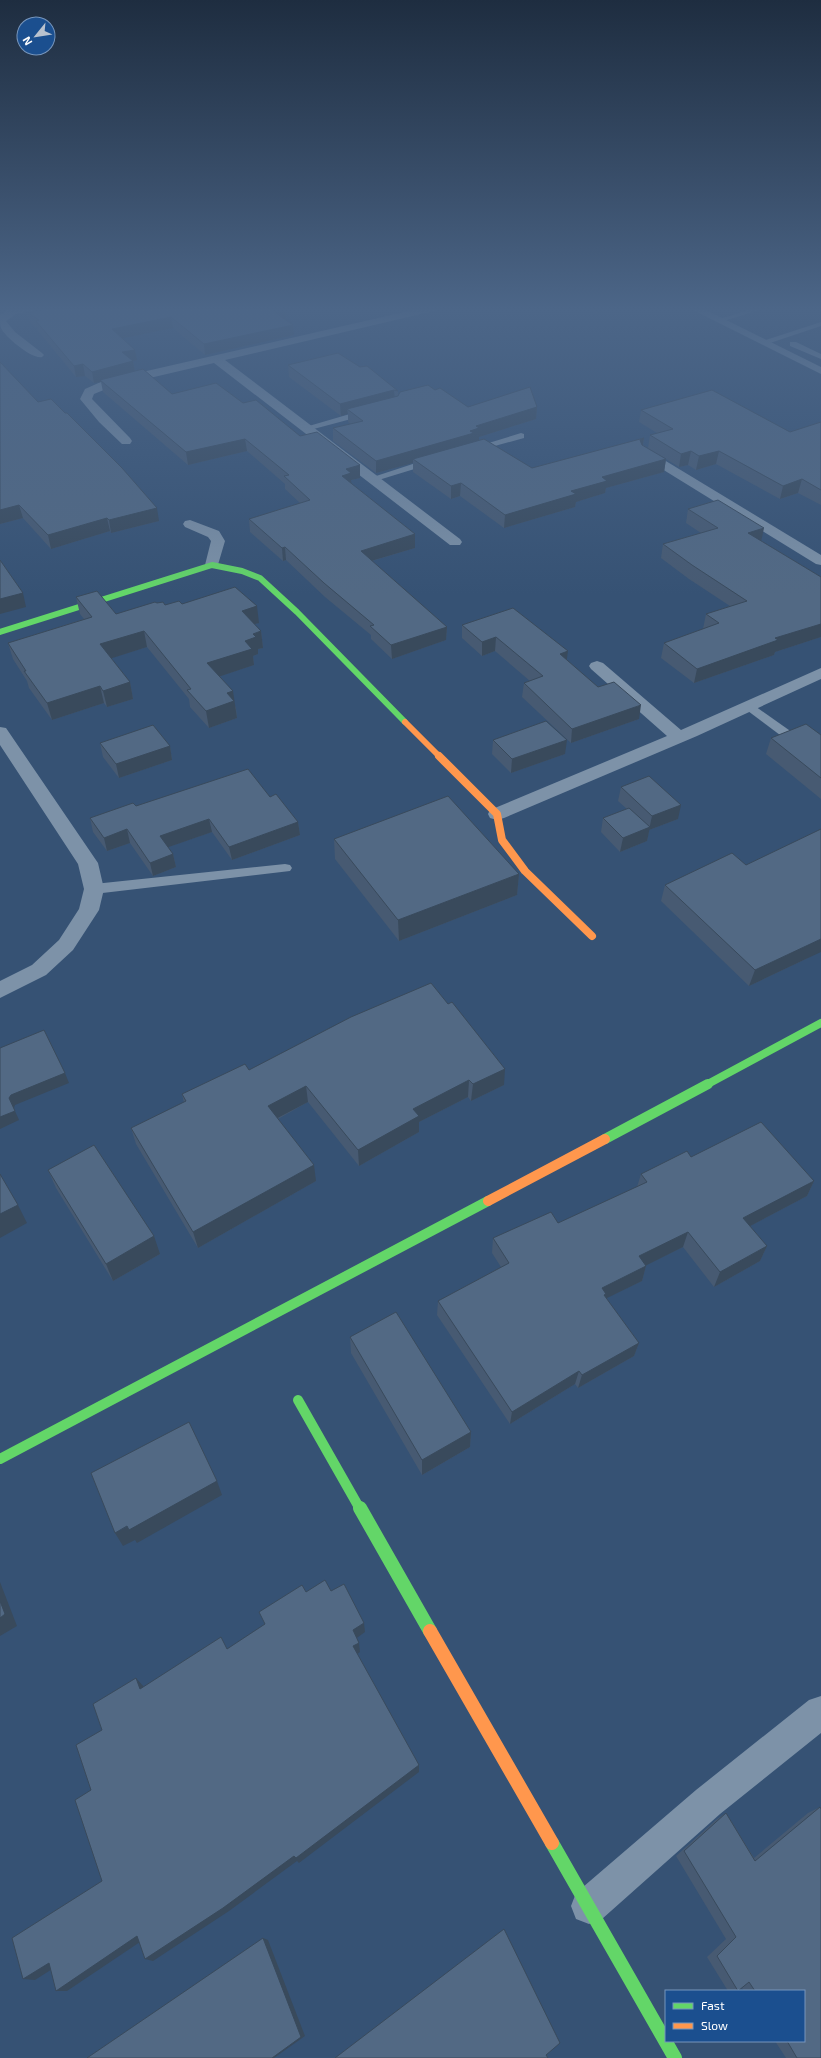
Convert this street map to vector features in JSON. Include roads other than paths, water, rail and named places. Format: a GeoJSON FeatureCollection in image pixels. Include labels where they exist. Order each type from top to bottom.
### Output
{"type":"FeatureCollection","features":[{"type":"Feature","properties":{"kind":"street"},"geometry":{"type":"LineString","coordinates":[[89,403],[103,419],[126,441]]}},
{"type":"Feature","properties":{"kind":"street"},"geometry":{"type":"LineString","coordinates":[[274,403],[455,542]]}},
{"type":"Feature","properties":{"kind":"street"},"geometry":{"type":"LineString","coordinates":[[646,453],[821,561]]}},
{"type":"Feature","properties":{"kind":"street"},"geometry":{"type":"LineString","coordinates":[[190,524],[214,534],[218,541],[212,565]]}},
{"type":"Feature","properties":{"kind":"street"},"geometry":{"type":"LineString","coordinates":[[0,632],[212,565],[242,571],[260,578],[297,612],[497,814],[502,840],[525,872],[592,936]]}},
{"type":"Feature","properties":{"kind":"street"},"geometry":{"type":"LineString","coordinates":[[597,666],[678,737]]}},
{"type":"Feature","properties":{"kind":"street"},"geometry":{"type":"LineString","coordinates":[[497,814],[678,737],[821,673]]}},
{"type":"Feature","properties":{"kind":"street"},"geometry":{"type":"LineString","coordinates":[[0,732],[88,863],[94,889],[89,910],[66,945],[39,970],[0,990]]}},
{"type":"Feature","properties":{"kind":"street"},"geometry":{"type":"LineString","coordinates":[[0,1459],[296,1304],[821,1023]]}},
{"type":"Feature","properties":{"kind":"street"},"geometry":{"type":"LineString","coordinates":[[298,1400],[665,2041]]}},
{"type":"Feature","properties":{"kind":"street"},"geometry":{"type":"LineString","coordinates":[[588,1906],[708,1802],[821,1712]]}},
{"type":"Feature","properties":{"kind":"street"},"geometry":{"type":"LineString","coordinates":[[666,2042],[675,2058]]}},
{"type":"Feature","properties":{"kind":"lane"},"geometry":{"type":"LineString","coordinates":[[306,428],[373,410]]}},
{"type":"Feature","properties":{"kind":"lane"},"geometry":{"type":"LineString","coordinates":[[467,451],[521,436]]}},
{"type":"Feature","properties":{"kind":"lane"},"geometry":{"type":"LineString","coordinates":[[372,478],[438,459]]}},
{"type":"Feature","properties":{"kind":"lane"},"geometry":{"type":"LineString","coordinates":[[748,706],[792,738]]}},
{"type":"Feature","properties":{"kind":"lane"},"geometry":{"type":"LineString","coordinates":[[94,889],[285,868]]}}]}
